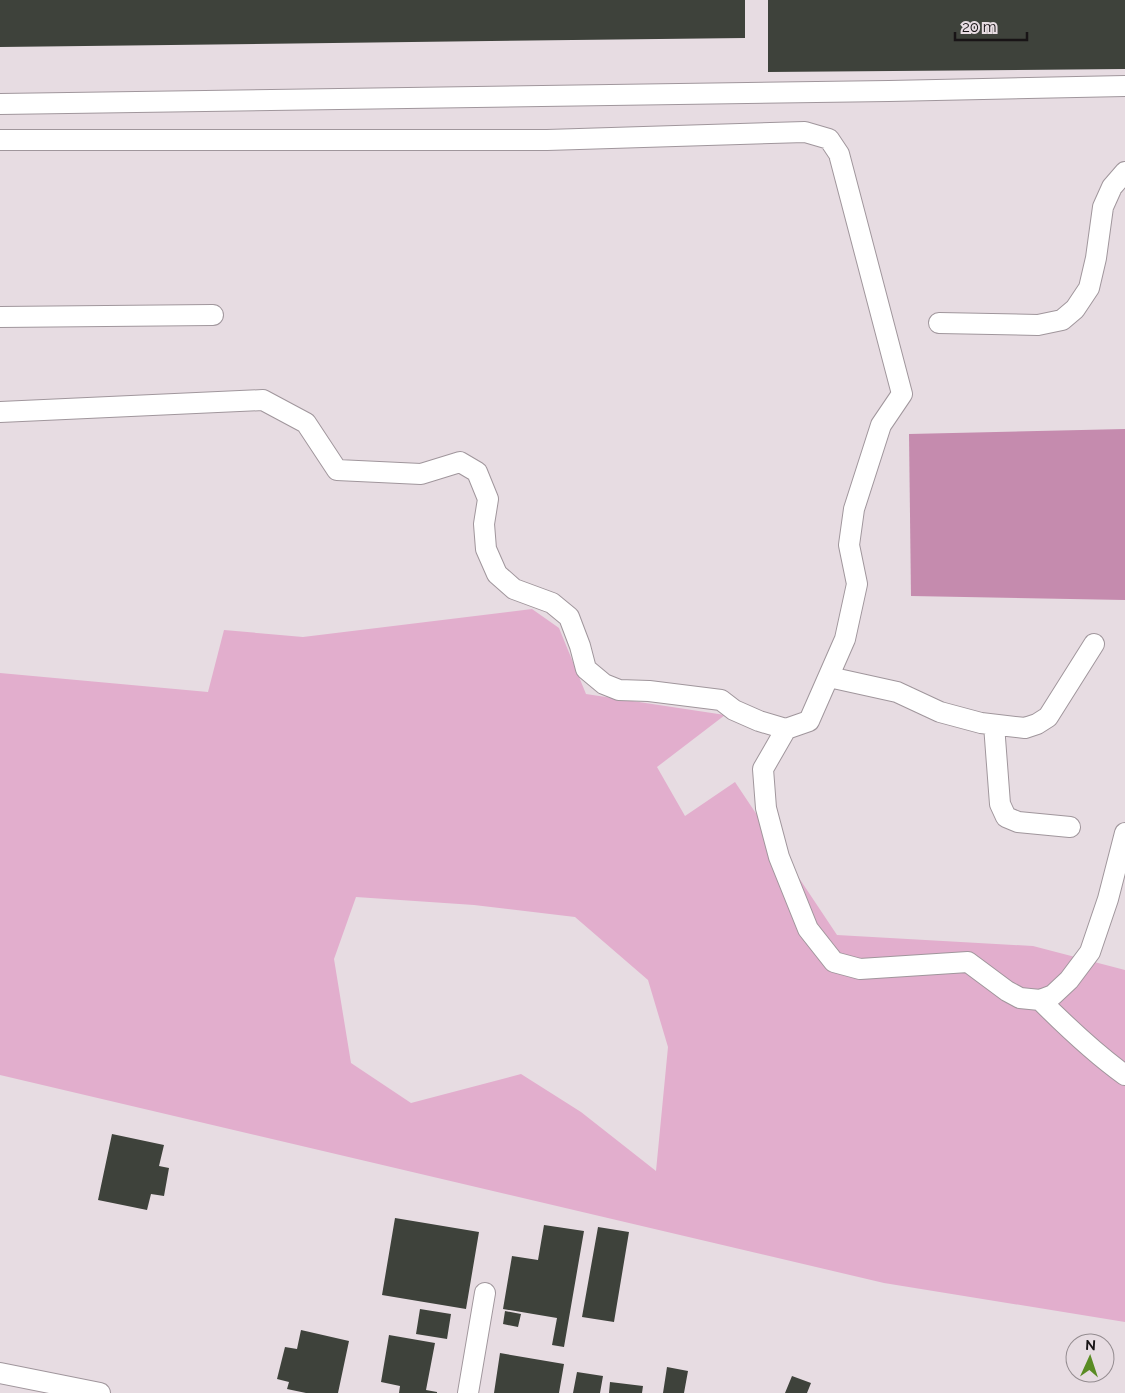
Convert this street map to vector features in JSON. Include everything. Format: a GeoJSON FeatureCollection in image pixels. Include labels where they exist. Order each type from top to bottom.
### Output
{"type":"FeatureCollection","features":[{"type":"Feature","properties":{"kind":"street"},"geometry":{"type":"LineString","coordinates":[[0,104],[1125,86]]}},
{"type":"Feature","properties":{"kind":"street"},"geometry":{"type":"LineString","coordinates":[[0,140],[547,140],[805,132],[829,140],[840,154],[902,394],[882,425],[854,509],[850,545],[857,584],[844,639],[809,721],[786,729],[759,721],[734,710],[721,700],[649,691],[619,690],[604,684],[586,669],[570,617],[552,603],[514,589],[497,574],[486,549],[484,524],[488,499],[477,472],[460,462],[421,474],[337,470],[306,423],[264,400],[0,412]]}},
{"type":"Feature","properties":{"kind":"street"},"geometry":{"type":"LineString","coordinates":[[939,323],[1038,325],[1062,320],[1075,310],[1089,288],[1096,258],[1103,207],[1112,187],[1125,172]]}},
{"type":"Feature","properties":{"kind":"street"},"geometry":{"type":"LineString","coordinates":[[0,317],[212,315]]}},
{"type":"Feature","properties":{"kind":"street"},"geometry":{"type":"LineString","coordinates":[[829,677],[897,692],[940,712],[981,723],[1025,728],[1038,724],[1048,716],[1094,644]]}},
{"type":"Feature","properties":{"kind":"street"},"geometry":{"type":"LineString","coordinates":[[994,725],[1000,804],[1006,817],[1018,822],[1070,827]]}},
{"type":"Feature","properties":{"kind":"street"},"geometry":{"type":"LineString","coordinates":[[786,729],[762,769],[766,808],[779,857],[808,930],[834,962],[860,969],[968,962],[995,983],[1020,998],[1040,1000],[1053,994],[1069,980],[1090,952],[1108,899],[1125,833]]}},
{"type":"Feature","properties":{"kind":"street"},"geometry":{"type":"LineString","coordinates":[[1040,1000],[1105,1061],[1125,1075]]}},
{"type":"Feature","properties":{"kind":"street"},"geometry":{"type":"LineString","coordinates":[[468,1393],[485,1293]]}},
{"type":"Feature","properties":{"kind":"street"},"geometry":{"type":"LineString","coordinates":[[0,1373],[100,1393]]}},
{"type":"Feature","properties":{"kind":"shaded area"},"geometry":{"type":"Polygon","coordinates":[[[1125,429],[1125,600],[911,596],[909,434],[1125,429]]]}},
{"type":"Feature","properties":{"kind":"shaded area"},"geometry":{"type":"Polygon","coordinates":[[[532,609],[559,628],[586,694],[725,715],[657,767],[685,816],[735,782],[837,935],[1033,946],[1125,970],[1125,1322],[884,1283],[0,1075],[0,673],[208,692],[224,630],[303,637],[532,609]],[[356,897],[334,959],[351,1063],[411,1103],[521,1074],[581,1112],[656,1171],[668,1047],[648,980],[575,917],[474,905],[356,897]]]}},
{"type":"Feature","properties":{"kind":"building"},"geometry":{"type":"Polygon","coordinates":[[[0,0],[745,0],[745,38],[0,47],[0,0]]]}},
{"type":"Feature","properties":{"kind":"building"},"geometry":{"type":"Polygon","coordinates":[[[768,0],[1125,0],[1125,69],[768,72],[768,0]]]}},
{"type":"Feature","properties":{"kind":"building"},"geometry":{"type":"Polygon","coordinates":[[[112,1134],[164,1145],[159,1166],[169,1168],[164,1196],[151,1194],[147,1210],[98,1200],[112,1134]]]}},
{"type":"Feature","properties":{"kind":"building"},"geometry":{"type":"Polygon","coordinates":[[[395,1218],[479,1232],[466,1309],[382,1295],[395,1218]]]}},
{"type":"Feature","properties":{"kind":"building"},"geometry":{"type":"Polygon","coordinates":[[[544,1225],[584,1231],[564,1347],[552,1345],[557,1318],[503,1309],[512,1256],[538,1260],[544,1225]]]}},
{"type":"Feature","properties":{"kind":"building"},"geometry":{"type":"Polygon","coordinates":[[[598,1227],[629,1232],[614,1322],[582,1317],[598,1227]]]}},
{"type":"Feature","properties":{"kind":"building"},"geometry":{"type":"Polygon","coordinates":[[[420,1309],[451,1314],[447,1339],[416,1334],[420,1309]]]}},
{"type":"Feature","properties":{"kind":"building"},"geometry":{"type":"Polygon","coordinates":[[[505,1311],[521,1314],[518,1327],[503,1324],[505,1311]]]}},
{"type":"Feature","properties":{"kind":"building"},"geometry":{"type":"Polygon","coordinates":[[[301,1330],[349,1341],[338,1393],[306,1393],[287,1389],[289,1382],[277,1379],[285,1347],[297,1349],[301,1330]]]}},
{"type":"Feature","properties":{"kind":"building"},"geometry":{"type":"Polygon","coordinates":[[[389,1335],[435,1343],[426,1390],[437,1393],[399,1393],[400,1386],[381,1382],[389,1335]]]}},
{"type":"Feature","properties":{"kind":"building"},"geometry":{"type":"Polygon","coordinates":[[[500,1353],[564,1364],[559,1393],[494,1393],[500,1353]]]}},
{"type":"Feature","properties":{"kind":"building"},"geometry":{"type":"Polygon","coordinates":[[[667,1367],[688,1371],[684,1393],[663,1393],[667,1367]]]}},
{"type":"Feature","properties":{"kind":"building"},"geometry":{"type":"Polygon","coordinates":[[[577,1372],[603,1376],[600,1393],[573,1393],[577,1372]]]}},
{"type":"Feature","properties":{"kind":"building"},"geometry":{"type":"Polygon","coordinates":[[[792,1376],[811,1383],[807,1393],[785,1393],[792,1376]]]}},
{"type":"Feature","properties":{"kind":"building"},"geometry":{"type":"Polygon","coordinates":[[[610,1382],[643,1386],[642,1393],[609,1393],[610,1382]]]}}]}
